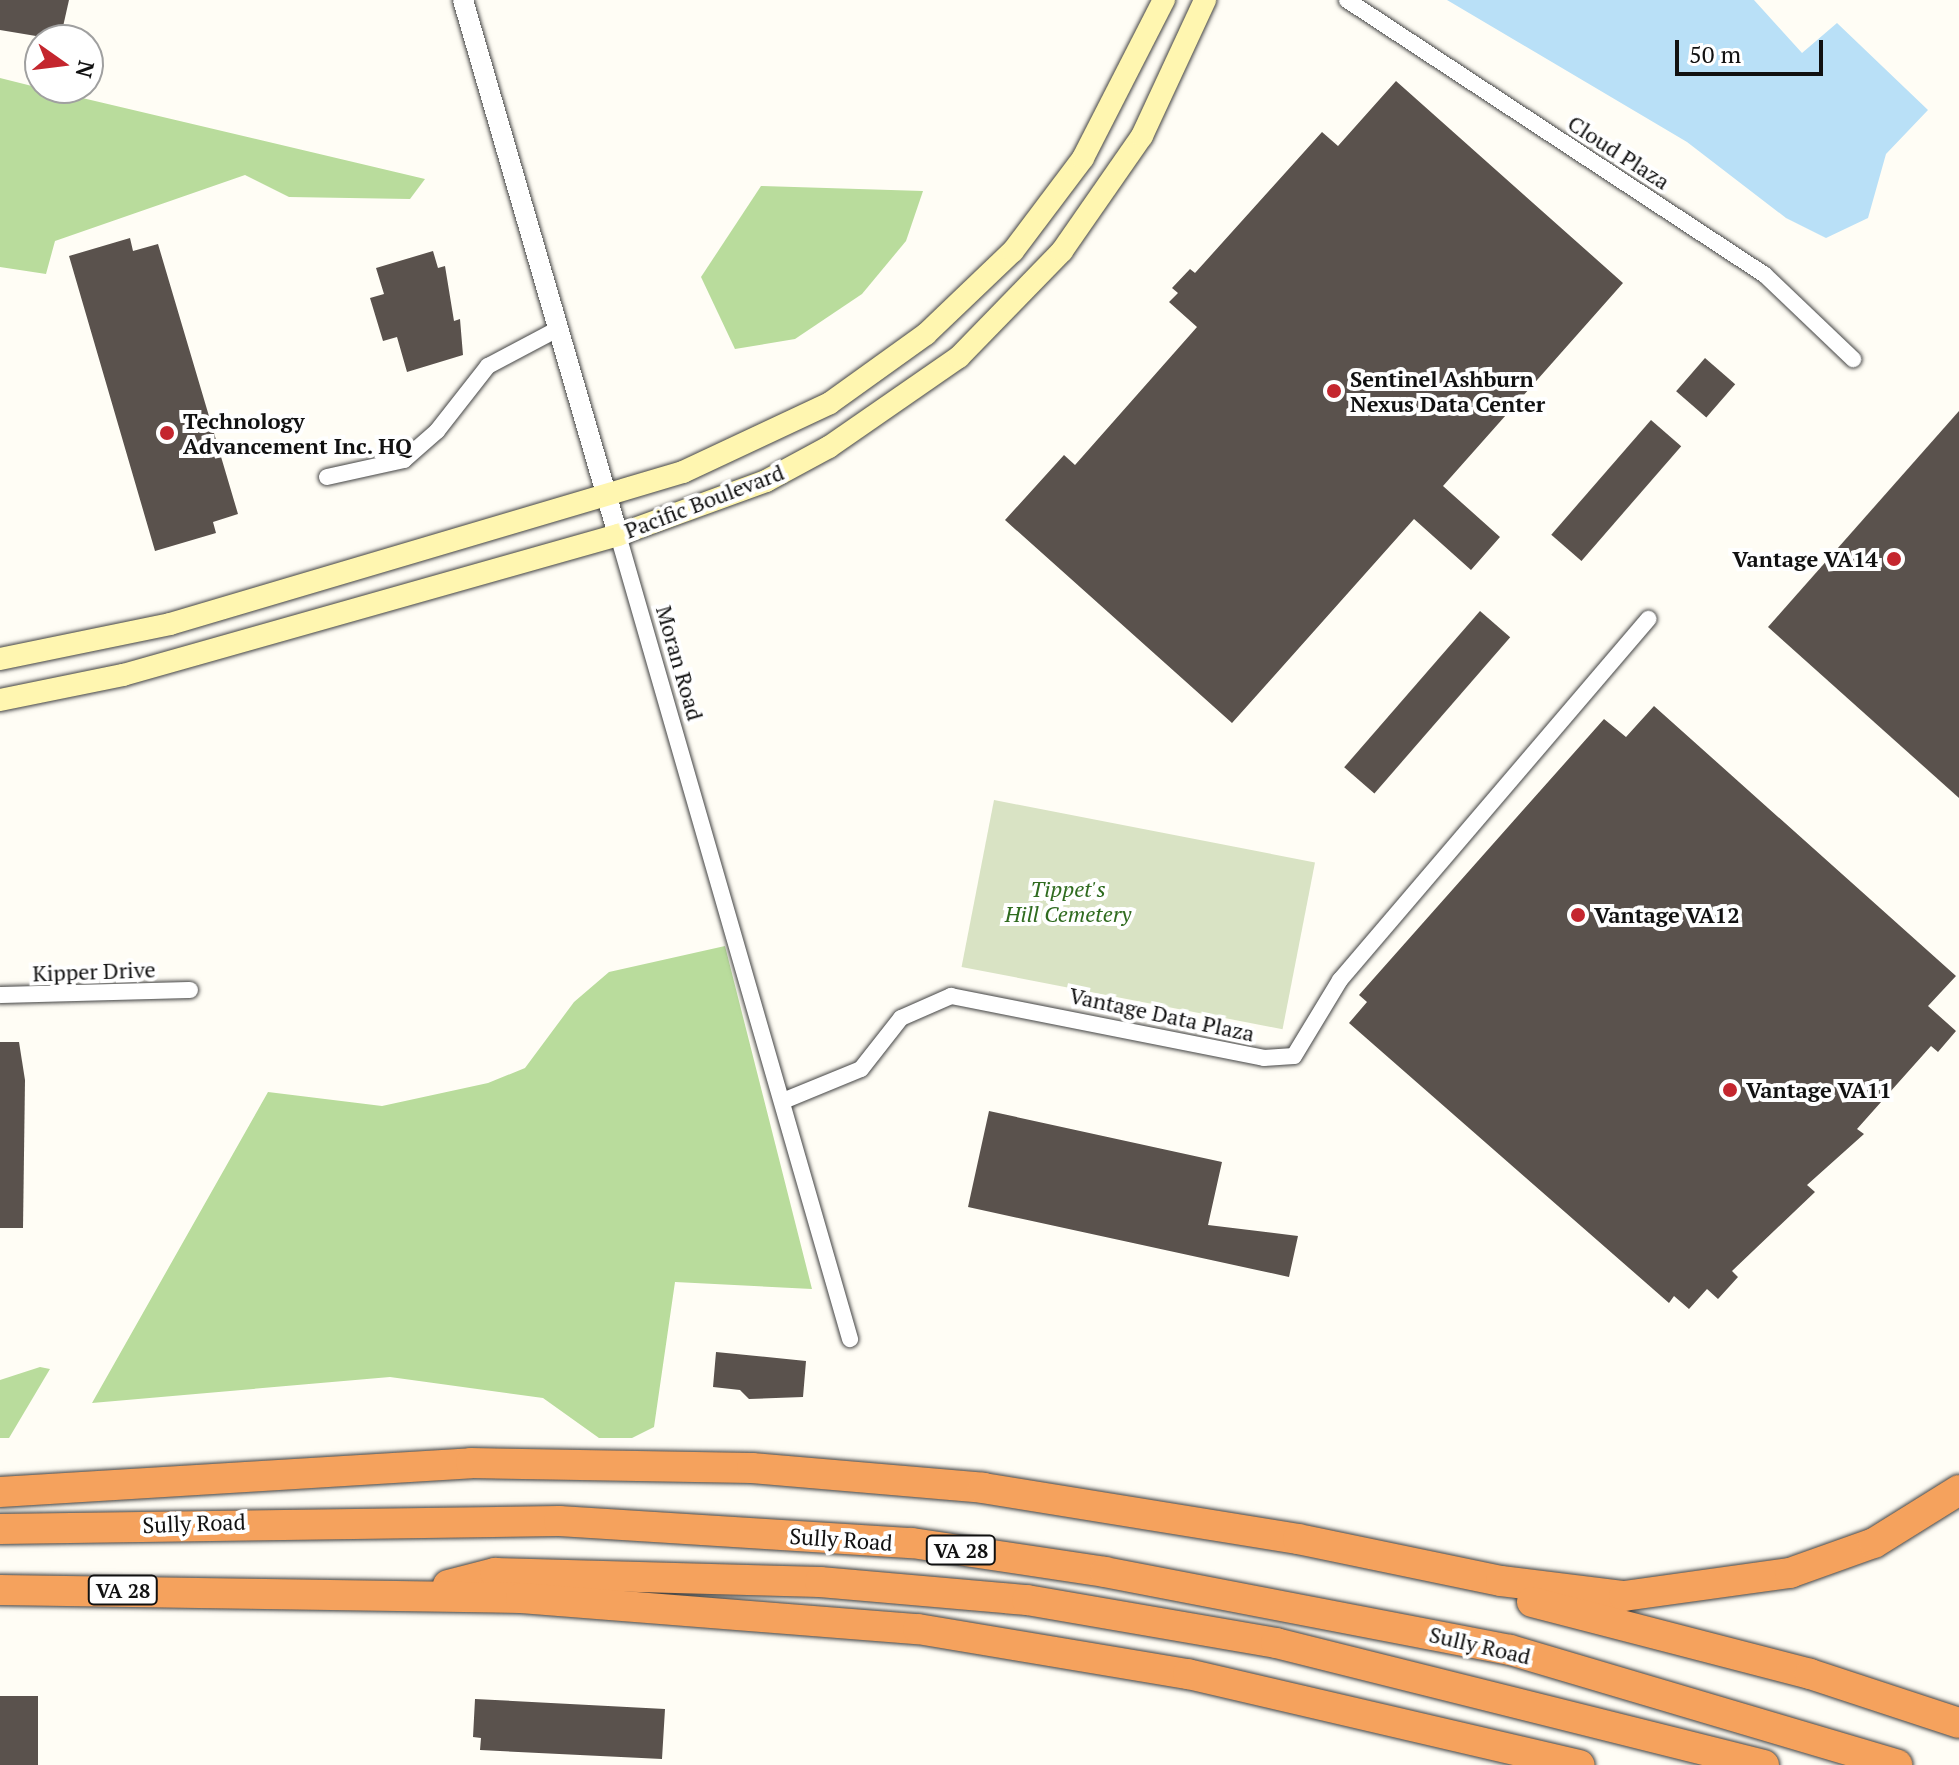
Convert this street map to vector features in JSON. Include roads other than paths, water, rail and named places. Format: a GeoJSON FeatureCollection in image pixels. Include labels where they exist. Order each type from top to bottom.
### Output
{"type":"FeatureCollection","features":[{"type":"Feature","properties":{"kind":"highway"},"geometry":{"type":"LineString","coordinates":[[0,1492],[471,1463],[752,1468],[983,1488],[1298,1539],[1560,1590],[1624,1596],[1712,1589],[1790,1573],[1874,1543],[1959,1490]]}},
{"type":"Feature","properties":{"kind":"highway","name":"Sully Road"},"geometry":{"type":"LineString","coordinates":[[0,1529],[559,1521],[912,1543],[1105,1572],[1510,1650],[1897,1765]]}},
{"type":"Feature","properties":{"kind":"highway"},"geometry":{"type":"LineString","coordinates":[[1298,1539],[1810,1674],[1959,1723]]}},
{"type":"Feature","properties":{"kind":"highway"},"geometry":{"type":"LineString","coordinates":[[411,1594],[495,1573],[820,1582],[1027,1600],[1306,1650],[1764,1765]]}},
{"type":"Feature","properties":{"kind":"highway","name":"VA 28"},"geometry":{"type":"LineString","coordinates":[[0,1590],[411,1594],[918,1629],[1188,1674],[1580,1765]]}},
{"type":"Feature","properties":{"kind":"main road","name":"Pacific Boulevard"},"geometry":{"type":"LineString","coordinates":[[0,659],[170,624],[607,495],[775,433],[926,334],[1051,205],[1106,118],[1164,0]]}},
{"type":"Feature","properties":{"kind":"main road","name":"Pacific Boulevard"},"geometry":{"type":"LineString","coordinates":[[0,700],[123,675],[618,535],[766,481],[884,414],[959,357],[1026,292],[1094,210],[1153,115],[1205,0]]}},
{"type":"Feature","properties":{"kind":"street","name":"Moran Road"},"geometry":{"type":"LineString","coordinates":[[463,0],[850,1339]]}},
{"type":"Feature","properties":{"kind":"street","name":"Cloud Plaza"},"geometry":{"type":"LineString","coordinates":[[1347,0],[1765,275],[1853,359]]}},
{"type":"Feature","properties":{"kind":"street"},"geometry":{"type":"LineString","coordinates":[[327,477],[404,460],[437,431],[488,366],[558,329]]}},
{"type":"Feature","properties":{"kind":"street","name":"Vantage Data Plaza"},"geometry":{"type":"LineString","coordinates":[[783,1101],[861,1069],[901,1018],[951,996],[1264,1058],[1294,1056],[1340,980],[1648,619]]}},
{"type":"Feature","properties":{"kind":"street","name":"Kipper Drive"},"geometry":{"type":"LineString","coordinates":[[0,995],[190,990]]}},
{"type":"Feature","properties":{"kind":"water"},"geometry":{"type":"Polygon","coordinates":[[[1447,0],[1754,0],[1802,53],[1837,23],[1928,110],[1886,154],[1868,218],[1826,238],[1786,218],[1687,142],[1447,0]]]}},
{"type":"Feature","properties":{"kind":"place","name":"Sentinel Ashburn Nexus Data Center"},"geometry":{"type":"Point","coordinates":[1334,391]}},
{"type":"Feature","properties":{"kind":"place","name":"Technology Advancement Inc. HQ"},"geometry":{"type":"Point","coordinates":[167,433]}},
{"type":"Feature","properties":{"kind":"place","name":"Vantage VA14"},"geometry":{"type":"Point","coordinates":[1894,559]}},
{"type":"Feature","properties":{"kind":"place","name":"Vantage VA12"},"geometry":{"type":"Point","coordinates":[1578,915]}},
{"type":"Feature","properties":{"kind":"place","name":"Vantage VA11"},"geometry":{"type":"Point","coordinates":[1730,1090]}},
{"type":"Feature","properties":{"kind":"park label","name":"Tippet's Hill Cemetery"},"geometry":{"type":"Point","coordinates":[1068,900]}}]}
